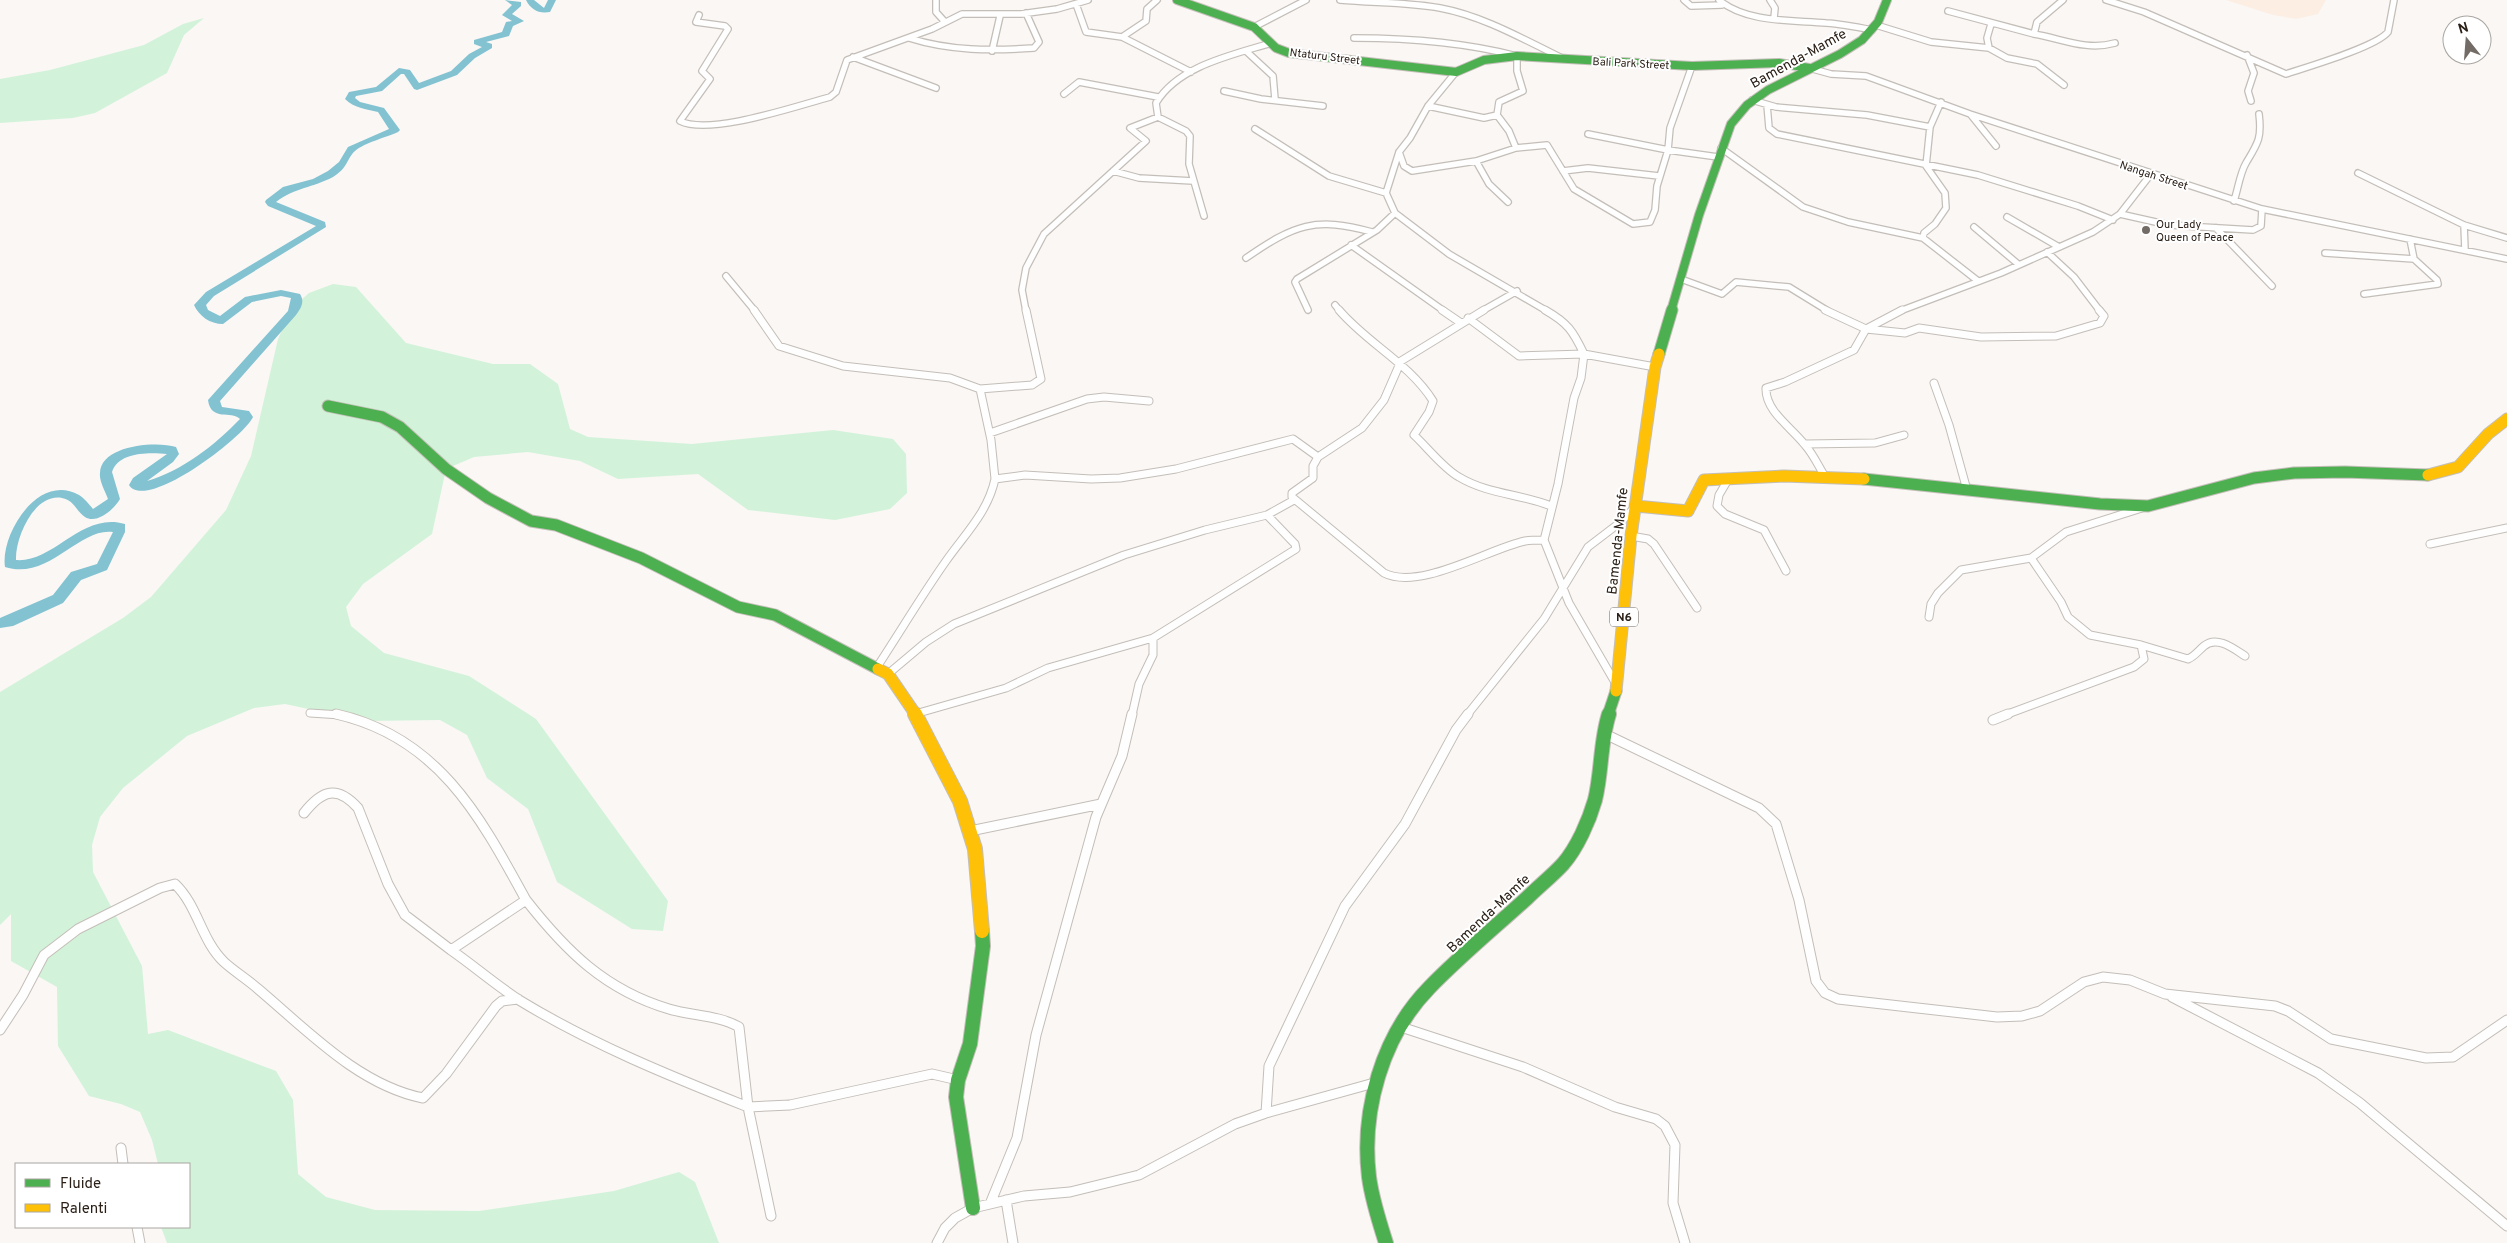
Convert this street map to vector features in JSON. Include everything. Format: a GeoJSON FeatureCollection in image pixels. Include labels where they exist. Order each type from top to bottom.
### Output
{"type":"FeatureCollection","features":[{"type":"Feature","properties":{"kind":"main road","name":"Ntaturu Street"},"geometry":{"type":"LineString","coordinates":[[1177,0],[1194,2],[1254,27],[1271,43],[1289,53],[1456,72]]}},
{"type":"Feature","properties":{"kind":"main road","name":"Bamenda-Mamfe"},"geometry":{"type":"LineString","coordinates":[[1386,1243],[1371,1187],[1366,1146],[1374,1082],[1382,1058],[1414,1005],[1428,989],[1563,864],[1580,836],[1595,800],[1603,733],[1617,686],[1631,536],[1655,367],[1698,215],[1731,124],[1739,111],[1752,100],[1784,80],[1852,47],[1874,27],[1884,14],[1886,0]]}},
{"type":"Feature","properties":{"kind":"main road","name":"Bali Park Street"},"geometry":{"type":"LineString","coordinates":[[1456,72],[1484,60],[1518,56],[1692,66],[1779,62],[1809,68]]}},
{"type":"Feature","properties":{"kind":"main road"},"geometry":{"type":"LineString","coordinates":[[328,406],[382,417],[400,427],[446,469],[488,498],[531,521],[556,526],[641,558],[738,607],[775,615],[888,674],[915,714],[960,801],[970,831],[977,864],[983,946],[970,1044],[958,1080],[956,1097],[974,1208]]}},
{"type":"Feature","properties":{"kind":"main road"},"geometry":{"type":"LineString","coordinates":[[1636,506],[1688,511],[1692,508],[1700,483],[1704,480],[1824,475],[2114,505],[2148,506],[2254,478],[2294,473],[2337,472],[2422,476],[2440,474],[2454,470],[2466,462],[2488,434],[2507,419]]}},
{"type":"Feature","properties":{"kind":"street"},"geometry":{"type":"LineString","coordinates":[[936,0],[936,12],[945,22]]}},
{"type":"Feature","properties":{"kind":"street"},"geometry":{"type":"LineString","coordinates":[[699,15],[696,22],[725,26],[728,29],[702,71],[710,80],[680,118],[681,123],[709,126],[720,125],[830,97],[836,92],[844,65],[853,57],[909,38],[955,16],[967,14],[1000,16],[1026,13],[1088,0]]}},
{"type":"Feature","properties":{"kind":"street"},"geometry":{"type":"LineString","coordinates":[[1122,37],[1146,21],[1147,9],[1157,0]]}},
{"type":"Feature","properties":{"kind":"street"},"geometry":{"type":"LineString","coordinates":[[1254,27],[1306,0]]}},
{"type":"Feature","properties":{"kind":"street"},"geometry":{"type":"LineString","coordinates":[[1340,0],[1440,8],[1455,11],[1475,17],[1564,59]]}},
{"type":"Feature","properties":{"kind":"street"},"geometry":{"type":"LineString","coordinates":[[1684,0],[1692,6],[1721,3],[1736,11],[1774,18],[1874,27],[1955,48],[1989,48],[2000,55],[2037,64],[2064,85]]}},
{"type":"Feature","properties":{"kind":"street"},"geometry":{"type":"LineString","coordinates":[[1770,0],[1775,8],[1774,18]]}},
{"type":"Feature","properties":{"kind":"street"},"geometry":{"type":"LineString","coordinates":[[2034,34],[2037,22],[2063,0]]}},
{"type":"Feature","properties":{"kind":"street"},"geometry":{"type":"LineString","coordinates":[[2106,0],[2144,12],[2247,55],[2286,74],[2360,48],[2385,36],[2388,32],[2394,0]]}},
{"type":"Feature","properties":{"kind":"street"},"geometry":{"type":"LineString","coordinates":[[1076,4],[1086,32],[1122,37],[1191,72]]}},
{"type":"Feature","properties":{"kind":"street"},"geometry":{"type":"LineString","coordinates":[[1948,11],[1991,24],[2087,48],[2104,47],[2115,43]]}},
{"type":"Feature","properties":{"kind":"street"},"geometry":{"type":"LineString","coordinates":[[909,38],[942,48],[992,51],[1034,48],[1038,44],[1026,13]]}},
{"type":"Feature","properties":{"kind":"street"},"geometry":{"type":"LineString","coordinates":[[992,51],[1000,16]]}},
{"type":"Feature","properties":{"kind":"street"},"geometry":{"type":"LineString","coordinates":[[1989,48],[1987,38],[1991,24]]}},
{"type":"Feature","properties":{"kind":"street"},"geometry":{"type":"LineString","coordinates":[[1354,38],[1420,40],[1484,48],[1518,56],[1517,71],[1523,91],[1499,102],[1497,115],[1509,131],[1516,148]]}},
{"type":"Feature","properties":{"kind":"street"},"geometry":{"type":"LineString","coordinates":[[1204,216],[1189,164],[1190,136],[1186,131],[1158,117],[1155,108],[1158,97],[1166,86],[1191,72],[1271,43]]}},
{"type":"Feature","properties":{"kind":"street"},"geometry":{"type":"LineString","coordinates":[[1246,52],[1273,76],[1275,99]]}},
{"type":"Feature","properties":{"kind":"street"},"geometry":{"type":"LineString","coordinates":[[2247,55],[2254,73],[2248,91],[2251,101]]}},
{"type":"Feature","properties":{"kind":"street"},"geometry":{"type":"LineString","coordinates":[[853,57],[936,88]]}},
{"type":"Feature","properties":{"kind":"street"},"geometry":{"type":"LineString","coordinates":[[1399,152],[1404,166],[1412,171],[1476,161],[1516,148],[1547,145],[1571,185],[1578,193],[1633,224],[1639,225],[1650,222],[1655,210],[1660,176],[1668,150],[1670,128],[1692,66]]}},
{"type":"Feature","properties":{"kind":"street","name":"Nangah Street"},"geometry":{"type":"LineString","coordinates":[[1809,68],[1831,74],[1866,76],[1970,114],[2262,209],[2507,258]]}},
{"type":"Feature","properties":{"kind":"street"},"geometry":{"type":"LineString","coordinates":[[1456,72],[1428,106],[1410,138],[1399,152],[1386,193],[1395,213],[1449,254],[1517,291],[1563,320],[1573,331],[1584,354],[1581,378],[1574,398],[1558,484],[1550,506],[1544,540],[1569,603],[1617,686]]}},
{"type":"Feature","properties":{"kind":"street"},"geometry":{"type":"LineString","coordinates":[[1064,94],[1075,83],[1080,82],[1158,97]]}},
{"type":"Feature","properties":{"kind":"street"},"geometry":{"type":"LineString","coordinates":[[1224,91],[1254,99],[1275,99],[1323,106]]}},
{"type":"Feature","properties":{"kind":"street"},"geometry":{"type":"LineString","coordinates":[[1752,100],[1767,105],[1867,115],[1930,127]]}},
{"type":"Feature","properties":{"kind":"street"},"geometry":{"type":"LineString","coordinates":[[1923,238],[1924,233],[1945,213],[1947,199],[1945,189],[1926,166],[1930,127],[1941,102]]}},
{"type":"Feature","properties":{"kind":"street"},"geometry":{"type":"LineString","coordinates":[[1767,105],[1769,128],[1777,134],[1926,166],[1978,175],[2078,206],[2113,220]]}},
{"type":"Feature","properties":{"kind":"street"},"geometry":{"type":"LineString","coordinates":[[1428,106],[1484,118],[1497,115]]}},
{"type":"Feature","properties":{"kind":"street"},"geometry":{"type":"LineString","coordinates":[[1970,114],[1996,146]]}},
{"type":"Feature","properties":{"kind":"street"},"geometry":{"type":"LineString","coordinates":[[2234,201],[2246,163],[2251,159],[2261,139],[2259,114]]}},
{"type":"Feature","properties":{"kind":"street"},"geometry":{"type":"LineString","coordinates":[[726,276],[752,306],[779,346],[844,366],[962,380],[980,389],[1039,382],[1040,378],[1022,290],[1026,268],[1044,234],[1146,141],[1130,128],[1158,117]]}},
{"type":"Feature","properties":{"kind":"street"},"geometry":{"type":"LineString","coordinates":[[1254,129],[1329,176],[1386,193]]}},
{"type":"Feature","properties":{"kind":"street"},"geometry":{"type":"LineString","coordinates":[[1588,134],[1668,150],[1720,153],[1803,206],[1848,222],[1923,238],[1978,281]]}},
{"type":"Feature","properties":{"kind":"street"},"geometry":{"type":"LineString","coordinates":[[1476,161],[1489,184],[1508,202]]}},
{"type":"Feature","properties":{"kind":"street"},"geometry":{"type":"LineString","coordinates":[[1563,171],[1588,168],[1660,176]]}},
{"type":"Feature","properties":{"kind":"street"},"geometry":{"type":"LineString","coordinates":[[1113,171],[1139,178],[1193,181]]}},
{"type":"Feature","properties":{"kind":"street"},"geometry":{"type":"LineString","coordinates":[[2358,173],[2464,224],[2507,238]]}},
{"type":"Feature","properties":{"kind":"street"},"geometry":{"type":"LineString","coordinates":[[1824,475],[1805,444],[1776,412],[1766,395],[1766,388],[1785,382],[1854,350],[1866,329],[1905,308],[2001,273],[2113,220],[2120,214],[2151,174]]}},
{"type":"Feature","properties":{"kind":"street"},"geometry":{"type":"LineString","coordinates":[[2120,214],[2145,222],[2216,228],[2259,229],[2262,209]]}},
{"type":"Feature","properties":{"kind":"street"},"geometry":{"type":"LineString","coordinates":[[1308,310],[1295,282],[1372,232],[1395,213]]}},
{"type":"Feature","properties":{"kind":"street"},"geometry":{"type":"LineString","coordinates":[[2008,217],[2059,247]]}},
{"type":"Feature","properties":{"kind":"street"},"geometry":{"type":"LineString","coordinates":[[1246,258],[1283,234],[1303,225],[1337,223],[1372,232]]}},
{"type":"Feature","properties":{"kind":"street"},"geometry":{"type":"LineString","coordinates":[[2464,224],[2465,250]]}},
{"type":"Feature","properties":{"kind":"street"},"geometry":{"type":"LineString","coordinates":[[1974,227],[2018,264]]}},
{"type":"Feature","properties":{"kind":"street"},"geometry":{"type":"LineString","coordinates":[[2216,228],[2272,286]]}},
{"type":"Feature","properties":{"kind":"street"},"geometry":{"type":"LineString","coordinates":[[2364,294],[2438,284],[2437,280],[2414,258],[2410,239]]}},
{"type":"Feature","properties":{"kind":"street"},"geometry":{"type":"LineString","coordinates":[[1352,245],[1461,323]]}},
{"type":"Feature","properties":{"kind":"street"},"geometry":{"type":"LineString","coordinates":[[1681,279],[1722,294],[1736,282],[1789,287],[1820,307],[1866,329],[1906,333],[1919,328],[1981,337],[2043,337],[2056,336],[2100,323],[2104,316],[2074,277],[2047,252]]}},
{"type":"Feature","properties":{"kind":"street"},"geometry":{"type":"LineString","coordinates":[[2325,253],[2414,258]]}},
{"type":"Feature","properties":{"kind":"street"},"geometry":{"type":"LineString","coordinates":[[1517,291],[1468,318],[1401,362],[1384,400],[1362,428],[1318,457],[1314,466],[1313,478],[1292,493],[1294,500],[1384,574],[1396,579],[1450,569],[1525,541],[1544,540]]}},
{"type":"Feature","properties":{"kind":"street"},"geometry":{"type":"LineString","coordinates":[[1335,305],[1366,339],[1412,370],[1433,401],[1414,435],[1453,474],[1488,489],[1532,498],[1550,506]]}},
{"type":"Feature","properties":{"kind":"street"},"geometry":{"type":"LineString","coordinates":[[1468,318],[1519,356],[1584,354],[1655,367]]}},
{"type":"Feature","properties":{"kind":"street"},"geometry":{"type":"LineString","coordinates":[[1934,383],[1949,425],[1967,490]]}},
{"type":"Feature","properties":{"kind":"street"},"geometry":{"type":"LineString","coordinates":[[877,667],[993,492],[995,479],[990,433],[980,389]]}},
{"type":"Feature","properties":{"kind":"street"},"geometry":{"type":"LineString","coordinates":[[990,433],[1087,399],[1104,397],[1149,401]]}},
{"type":"Feature","properties":{"kind":"street"},"geometry":{"type":"LineString","coordinates":[[1805,444],[1875,443],[1904,435]]}},
{"type":"Feature","properties":{"kind":"street"},"geometry":{"type":"LineString","coordinates":[[995,479],[1025,475],[1091,479],[1120,478],[1185,467],[1290,440],[1302,444],[1318,457]]}},
{"type":"Feature","properties":{"kind":"street"},"geometry":{"type":"LineString","coordinates":[[1729,478],[1719,495],[1718,506],[1725,514],[1764,530],[1786,571]]}},
{"type":"Feature","properties":{"kind":"street"},"geometry":{"type":"LineString","coordinates":[[888,674],[926,642],[954,624],[1124,555],[1205,530],[1267,515],[1294,500]]}},
{"type":"Feature","properties":{"kind":"street"},"geometry":{"type":"LineString","coordinates":[[2114,505],[2118,508],[2121,515]]}},
{"type":"Feature","properties":{"kind":"street"},"geometry":{"type":"LineString","coordinates":[[1266,1113],[1269,1066],[1344,906],[1405,824],[1456,730],[1514,654],[1544,619],[1591,544],[1622,522],[1636,506]]}},
{"type":"Feature","properties":{"kind":"street"},"geometry":{"type":"LineString","coordinates":[[1929,617],[1931,604],[1938,593],[1961,570],[2031,558],[2066,532],[2148,506]]}},
{"type":"Feature","properties":{"kind":"street"},"geometry":{"type":"LineString","coordinates":[[915,714],[1006,688],[1048,668],[1153,638],[1296,549],[1295,544],[1267,515]]}},
{"type":"Feature","properties":{"kind":"street"},"geometry":{"type":"LineString","coordinates":[[2430,544],[2507,528]]}},
{"type":"Feature","properties":{"kind":"street"},"geometry":{"type":"LineString","coordinates":[[1631,536],[1648,539],[1654,544],[1697,608]]}},
{"type":"Feature","properties":{"kind":"street"},"geometry":{"type":"LineString","coordinates":[[2031,558],[2061,602],[2068,616],[2077,626],[2090,635],[2141,645],[2188,659],[2195,657],[2205,645],[2212,642],[2221,643],[2245,656]]}},
{"type":"Feature","properties":{"kind":"street"},"geometry":{"type":"LineString","coordinates":[[990,1204],[1017,1138],[1036,1035],[1101,804],[1122,756],[1139,684],[1154,648],[1153,638]]}},
{"type":"Feature","properties":{"kind":"street"},"geometry":{"type":"LineString","coordinates":[[1993,720],[2134,667],[2144,659],[2141,645]]}},
{"type":"Feature","properties":{"kind":"street"},"geometry":{"type":"LineString","coordinates":[[310,713],[330,712],[390,733],[420,751],[442,770],[464,794],[488,831],[526,900],[544,925],[591,968],[624,992],[656,1006],[729,1020],[739,1027],[748,1107],[771,1216]]}},
{"type":"Feature","properties":{"kind":"street"},"geometry":{"type":"LineString","coordinates":[[1603,733],[1759,808],[1776,824],[1799,900],[1816,981],[1825,993],[1838,998],[1998,1017],[2022,1016],[2040,1011],[2084,982],[2103,977],[2130,980],[2216,1018],[2318,1073],[2360,1103],[2507,1226]]}},
{"type":"Feature","properties":{"kind":"street"},"geometry":{"type":"LineString","coordinates":[[304,813],[312,801],[322,795],[335,792],[350,798],[358,808],[388,884],[405,915],[518,1000],[572,1030],[666,1074],[748,1107],[790,1105],[932,1074],[958,1080]]}},
{"type":"Feature","properties":{"kind":"street"},"geometry":{"type":"LineString","coordinates":[[970,831],[1101,804]]}},
{"type":"Feature","properties":{"kind":"street"},"geometry":{"type":"LineString","coordinates":[[0,1030],[24,994],[44,955],[78,929],[160,888],[175,884],[183,890],[191,911],[215,953],[310,1033],[375,1081],[410,1098],[422,1098],[436,1086],[502,1001],[518,1000]]}},
{"type":"Feature","properties":{"kind":"street"},"geometry":{"type":"LineString","coordinates":[[452,950],[526,900]]}},
{"type":"Feature","properties":{"kind":"street"},"geometry":{"type":"LineString","coordinates":[[2165,994],[2275,1006],[2288,1011],[2331,1039],[2426,1058],[2453,1057],[2507,1020]]}},
{"type":"Feature","properties":{"kind":"street"},"geometry":{"type":"LineString","coordinates":[[1401,1027],[1523,1067],[1615,1107],[1656,1119],[1665,1126],[1675,1145],[1673,1203],[1684,1243]]}},
{"type":"Feature","properties":{"kind":"street"},"geometry":{"type":"LineString","coordinates":[[938,1243],[945,1228],[955,1218],[974,1208],[1024,1196],[1070,1192],[1139,1175],[1187,1152],[1208,1136],[1266,1113],[1374,1082]]}},
{"type":"Feature","properties":{"kind":"street"},"geometry":{"type":"LineString","coordinates":[[121,1148],[123,1163]]}},
{"type":"Feature","properties":{"kind":"street"},"geometry":{"type":"LineString","coordinates":[[1006,1200],[1012,1243]]}},
{"type":"Feature","properties":{"kind":"street"},"geometry":{"type":"LineString","coordinates":[[137,1228],[140,1243]]}},
{"type":"Feature","properties":{"kind":"shaded area"},"geometry":{"type":"Polygon","coordinates":[[[2226,0],[2326,0],[2318,14],[2296,19],[2273,15],[2226,0]]]}},
{"type":"Feature","properties":{"kind":"green space"},"geometry":{"type":"Polygon","coordinates":[[[204,18],[184,35],[167,73],[95,113],[73,118],[0,123],[0,79],[50,70],[144,45],[183,24],[204,18]]]}},
{"type":"Feature","properties":{"kind":"green space"},"geometry":{"type":"Polygon","coordinates":[[[333,284],[356,287],[406,343],[493,364],[530,364],[558,384],[570,429],[588,437],[692,444],[833,430],[893,439],[906,454],[907,493],[890,509],[835,520],[748,510],[698,474],[618,479],[580,461],[528,452],[474,457],[446,469],[432,534],[363,584],[346,607],[351,626],[384,653],[469,676],[536,719],[668,901],[663,931],[632,929],[557,882],[528,809],[487,778],[467,735],[440,720],[365,721],[285,704],[254,708],[187,736],[123,788],[100,817],[92,845],[93,872],[142,966],[148,1034],[168,1030],[276,1071],[293,1100],[298,1174],[326,1197],[375,1210],[479,1211],[614,1191],[679,1172],[695,1182],[719,1243],[167,1243],[161,1228],[190,1228],[190,1163],[158,1163],[152,1140],[140,1112],[121,1104],[89,1096],[58,1046],[57,987],[11,961],[11,914],[0,925],[0,692],[123,618],[151,597],[226,510],[251,456],[278,339],[292,308],[309,293],[333,284]]]}},
{"type":"Feature","properties":{"kind":"waterway"},"geometry":{"type":"LineString","coordinates":[[0,623],[8,622],[58,599],[76,576],[102,567],[119,532],[120,527],[106,527],[92,531],[36,562],[23,565],[10,564],[9,549],[14,533],[22,517],[34,504],[47,495],[62,493],[76,499],[90,514],[100,511],[107,507],[114,499],[106,472],[108,464],[114,458],[133,451],[172,450],[173,454],[169,459],[137,481],[135,485],[147,485],[162,481],[194,464],[225,441],[245,421],[247,417],[245,414],[219,410],[215,407],[214,400],[292,313],[296,307],[297,298],[296,296],[281,293],[249,299],[223,320],[218,320],[203,312],[200,305],[210,294],[321,227],[321,224],[270,202],[287,189],[317,181],[332,173],[343,164],[351,149],[395,130],[381,110],[357,104],[350,99],[352,94],[379,89],[399,71],[407,72],[417,87],[454,73],[472,56],[489,46],[477,42],[506,34],[509,24],[520,21],[506,15],[518,4],[509,0]]}},
{"type":"Feature","properties":{"kind":"waterway"},"geometry":{"type":"LineString","coordinates":[[530,0],[533,5],[541,10],[547,10],[552,0]]}},
{"type":"Feature","properties":{"kind":"traffic: fast"},"geometry":{"type":"LineString","coordinates":[[1177,0],[1254,27],[1276,48],[1289,53],[1456,72],[1484,60],[1517,56],[1692,66],[1779,63],[1809,68]]}},
{"type":"Feature","properties":{"kind":"traffic: fast"},"geometry":{"type":"LineString","coordinates":[[1659,354],[1699,215],[1731,124],[1747,105],[1768,90],[1840,54],[1862,40],[1878,22],[1887,0]]}},
{"type":"Feature","properties":{"kind":"traffic: fast"},"geometry":{"type":"LineString","coordinates":[[328,406],[382,417],[400,427],[446,469],[488,498],[531,521],[556,525],[641,558],[738,607],[775,615],[878,669]]}},
{"type":"Feature","properties":{"kind":"traffic: fast"},"geometry":{"type":"LineString","coordinates":[[1864,479],[2100,504],[2148,506],[2254,478],[2294,473],[2345,472],[2428,475]]}},
{"type":"Feature","properties":{"kind":"traffic: fast"},"geometry":{"type":"LineString","coordinates":[[1386,1243],[1375,1210],[1369,1177],[1367,1143],[1370,1110],[1378,1077],[1390,1046],[1407,1016],[1428,989],[1563,864],[1580,836],[1595,800],[1603,733],[1616,691]]}},
{"type":"Feature","properties":{"kind":"traffic: fast"},"geometry":{"type":"LineString","coordinates":[[973,1208],[956,1097],[958,1080],[970,1044],[983,946],[982,931]]}},
{"type":"Feature","properties":{"kind":"traffic: slow"},"geometry":{"type":"LineString","coordinates":[[1616,691],[1631,536],[1655,367],[1659,354]]}},
{"type":"Feature","properties":{"kind":"traffic: slow"},"geometry":{"type":"LineString","coordinates":[[2428,475],[2458,467],[2488,434],[2507,419]]}},
{"type":"Feature","properties":{"kind":"traffic: slow"},"geometry":{"type":"LineString","coordinates":[[1636,506],[1688,511],[1704,480],[1784,476],[1864,479]]}},
{"type":"Feature","properties":{"kind":"traffic: slow"},"geometry":{"type":"LineString","coordinates":[[878,669],[888,674],[915,714],[960,801],[975,849],[982,931]]}},
{"type":"Feature","properties":{"kind":"place","name":"Our Lady Queen of Peace"},"geometry":{"type":"Point","coordinates":[2146,230]}}]}
